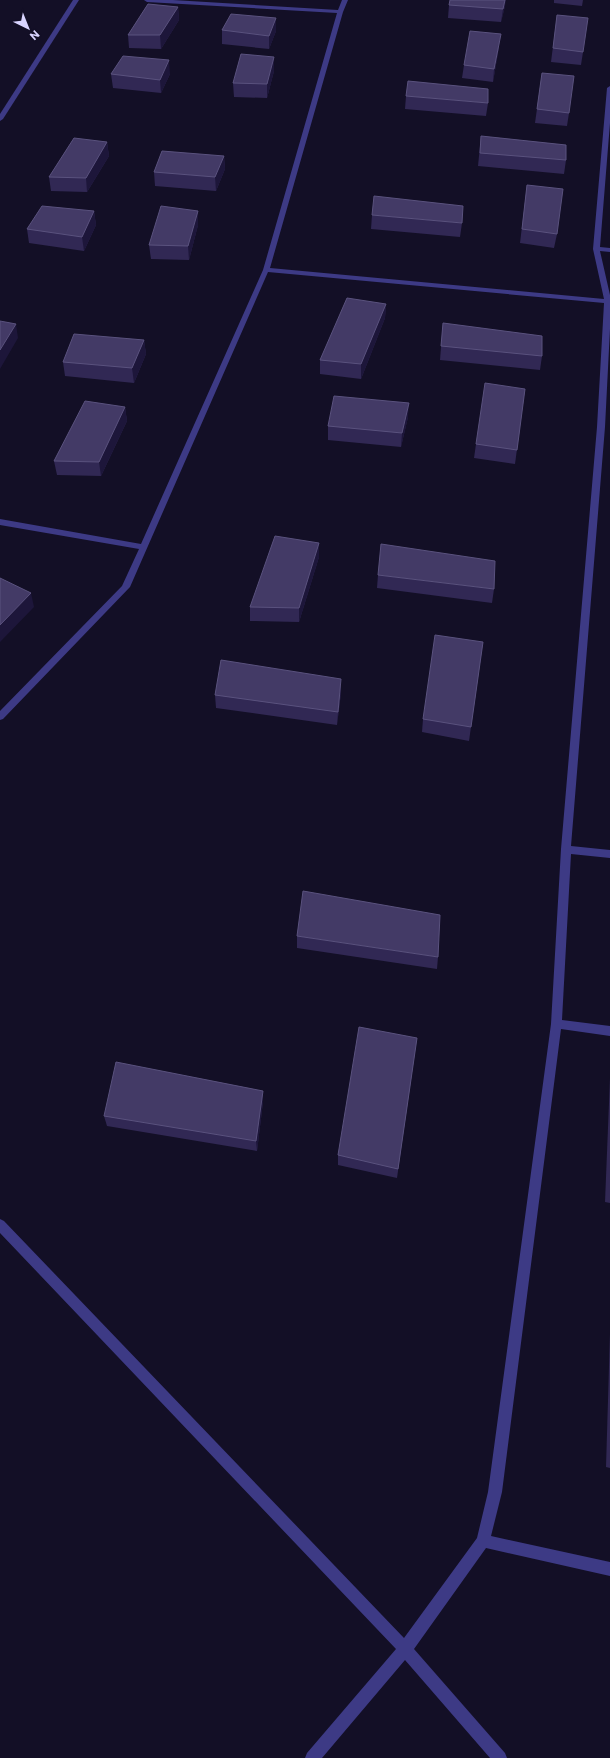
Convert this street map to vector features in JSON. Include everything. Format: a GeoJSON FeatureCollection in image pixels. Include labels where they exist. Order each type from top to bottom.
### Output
{"type":"FeatureCollection","features":[{"type":"Feature","properties":{"kind":"street"},"geometry":{"type":"LineString","coordinates":[[0,118],[76,0]]}},
{"type":"Feature","properties":{"kind":"street"},"geometry":{"type":"LineString","coordinates":[[147,0],[340,12]]}},
{"type":"Feature","properties":{"kind":"street"},"geometry":{"type":"LineString","coordinates":[[0,717],[126,587],[266,270],[340,12],[345,0]]}},
{"type":"Feature","properties":{"kind":"street"},"geometry":{"type":"LineString","coordinates":[[312,1758],[405,1649],[483,1541],[500,1464],[556,1024],[566,849],[605,427],[608,301],[596,249],[610,88]]}},
{"type":"Feature","properties":{"kind":"street"},"geometry":{"type":"LineString","coordinates":[[596,249],[610,250]]}},
{"type":"Feature","properties":{"kind":"street"},"geometry":{"type":"LineString","coordinates":[[266,270],[608,301]]}},
{"type":"Feature","properties":{"kind":"street"},"geometry":{"type":"LineString","coordinates":[[0,522],[144,548]]}},
{"type":"Feature","properties":{"kind":"street"},"geometry":{"type":"LineString","coordinates":[[566,849],[610,854]]}},
{"type":"Feature","properties":{"kind":"street"},"geometry":{"type":"LineString","coordinates":[[556,1024],[610,1031]]}},
{"type":"Feature","properties":{"kind":"street"},"geometry":{"type":"LineString","coordinates":[[0,1225],[405,1649],[500,1758]]}},
{"type":"Feature","properties":{"kind":"street"},"geometry":{"type":"LineString","coordinates":[[483,1541],[610,1569]]}},
{"type":"Feature","properties":{"kind":"building"},"geometry":{"type":"Polygon","coordinates":[[[450,0],[505,0],[503,9],[449,5],[450,0]]]}},
{"type":"Feature","properties":{"kind":"building"},"geometry":{"type":"Polygon","coordinates":[[[148,4],[178,7],[160,35],[128,35],[148,4]]]}},
{"type":"Feature","properties":{"kind":"building"},"geometry":{"type":"Polygon","coordinates":[[[231,14],[276,18],[269,36],[222,30],[231,14]]]}},
{"type":"Feature","properties":{"kind":"building"},"geometry":{"type":"Polygon","coordinates":[[[557,15],[588,18],[583,52],[553,48],[557,15]]]}},
{"type":"Feature","properties":{"kind":"building"},"geometry":{"type":"Polygon","coordinates":[[[470,31],[501,34],[494,69],[464,65],[470,31]]]}},
{"type":"Feature","properties":{"kind":"building"},"geometry":{"type":"Polygon","coordinates":[[[241,54],[274,57],[267,84],[233,83],[241,54]]]}},
{"type":"Feature","properties":{"kind":"building"},"geometry":{"type":"Polygon","coordinates":[[[123,56],[169,60],[160,80],[111,74],[123,56]]]}},
{"type":"Feature","properties":{"kind":"building"},"geometry":{"type":"Polygon","coordinates":[[[542,73],[574,76],[569,113],[537,109],[542,73]]]}},
{"type":"Feature","properties":{"kind":"building"},"geometry":{"type":"Polygon","coordinates":[[[408,81],[488,89],[488,103],[406,96],[408,81]]]}},
{"type":"Feature","properties":{"kind":"building"},"geometry":{"type":"Polygon","coordinates":[[[481,136],[566,145],[566,160],[480,153],[481,136]]]}},
{"type":"Feature","properties":{"kind":"building"},"geometry":{"type":"Polygon","coordinates":[[[74,138],[107,142],[86,178],[49,177],[74,138]]]}},
{"type":"Feature","properties":{"kind":"building"},"geometry":{"type":"Polygon","coordinates":[[[162,151],[224,156],[215,177],[154,172],[162,151]]]}},
{"type":"Feature","properties":{"kind":"building"},"geometry":{"type":"Polygon","coordinates":[[[527,185],[563,189],[557,234],[522,229],[527,185]]]}},
{"type":"Feature","properties":{"kind":"building"},"geometry":{"type":"Polygon","coordinates":[[[374,196],[463,206],[462,223],[372,215],[374,196]]]}},
{"type":"Feature","properties":{"kind":"building"},"geometry":{"type":"Polygon","coordinates":[[[42,206],[94,211],[82,237],[27,229],[42,206]]]}},
{"type":"Feature","properties":{"kind":"building"},"geometry":{"type":"Polygon","coordinates":[[[161,206],[198,211],[188,246],[149,245],[161,206]]]}},
{"type":"Feature","properties":{"kind":"building"},"geometry":{"type":"Polygon","coordinates":[[[347,298],[386,304],[361,364],[320,360],[347,298]]]}},
{"type":"Feature","properties":{"kind":"building"},"geometry":{"type":"Polygon","coordinates":[[[0,321],[16,324],[0,350],[0,321]]]}},
{"type":"Feature","properties":{"kind":"building"},"geometry":{"type":"Polygon","coordinates":[[[443,323],[542,336],[542,356],[441,346],[443,323]]]}},
{"type":"Feature","properties":{"kind":"building"},"geometry":{"type":"Polygon","coordinates":[[[74,334],[144,340],[132,368],[63,362],[74,334]]]}},
{"type":"Feature","properties":{"kind":"building"},"geometry":{"type":"Polygon","coordinates":[[[485,383],[525,389],[517,450],[476,444],[485,383]]]}},
{"type":"Feature","properties":{"kind":"building"},"geometry":{"type":"Polygon","coordinates":[[[334,396],[409,403],[402,433],[328,426],[334,396]]]}},
{"type":"Feature","properties":{"kind":"building"},"geometry":{"type":"Polygon","coordinates":[[[85,401],[125,407],[99,462],[54,461],[85,401]]]}},
{"type":"Feature","properties":{"kind":"building"},"geometry":{"type":"Polygon","coordinates":[[[275,536],[319,543],[299,608],[250,607],[275,536]]]}},
{"type":"Feature","properties":{"kind":"building"},"geometry":{"type":"Polygon","coordinates":[[[381,544],[495,561],[494,589],[378,575],[381,544]]]}},
{"type":"Feature","properties":{"kind":"building"},"geometry":{"type":"Polygon","coordinates":[[[0,578],[31,593],[0,625],[0,578]]]}},
{"type":"Feature","properties":{"kind":"building"},"geometry":{"type":"Polygon","coordinates":[[[435,635],[483,642],[471,727],[423,719],[435,635]]]}},
{"type":"Feature","properties":{"kind":"building"},"geometry":{"type":"Polygon","coordinates":[[[221,660],[341,679],[338,712],[215,695],[221,660]]]}},
{"type":"Feature","properties":{"kind":"building"},"geometry":{"type":"Polygon","coordinates":[[[303,891],[440,915],[438,957],[297,936],[303,891]]]}},
{"type":"Feature","properties":{"kind":"building"},"geometry":{"type":"Polygon","coordinates":[[[359,1027],[417,1038],[398,1169],[338,1155],[359,1027]]]}},
{"type":"Feature","properties":{"kind":"building"},"geometry":{"type":"Polygon","coordinates":[[[116,1062],[263,1091],[256,1141],[104,1116],[116,1062]]]}}]}
